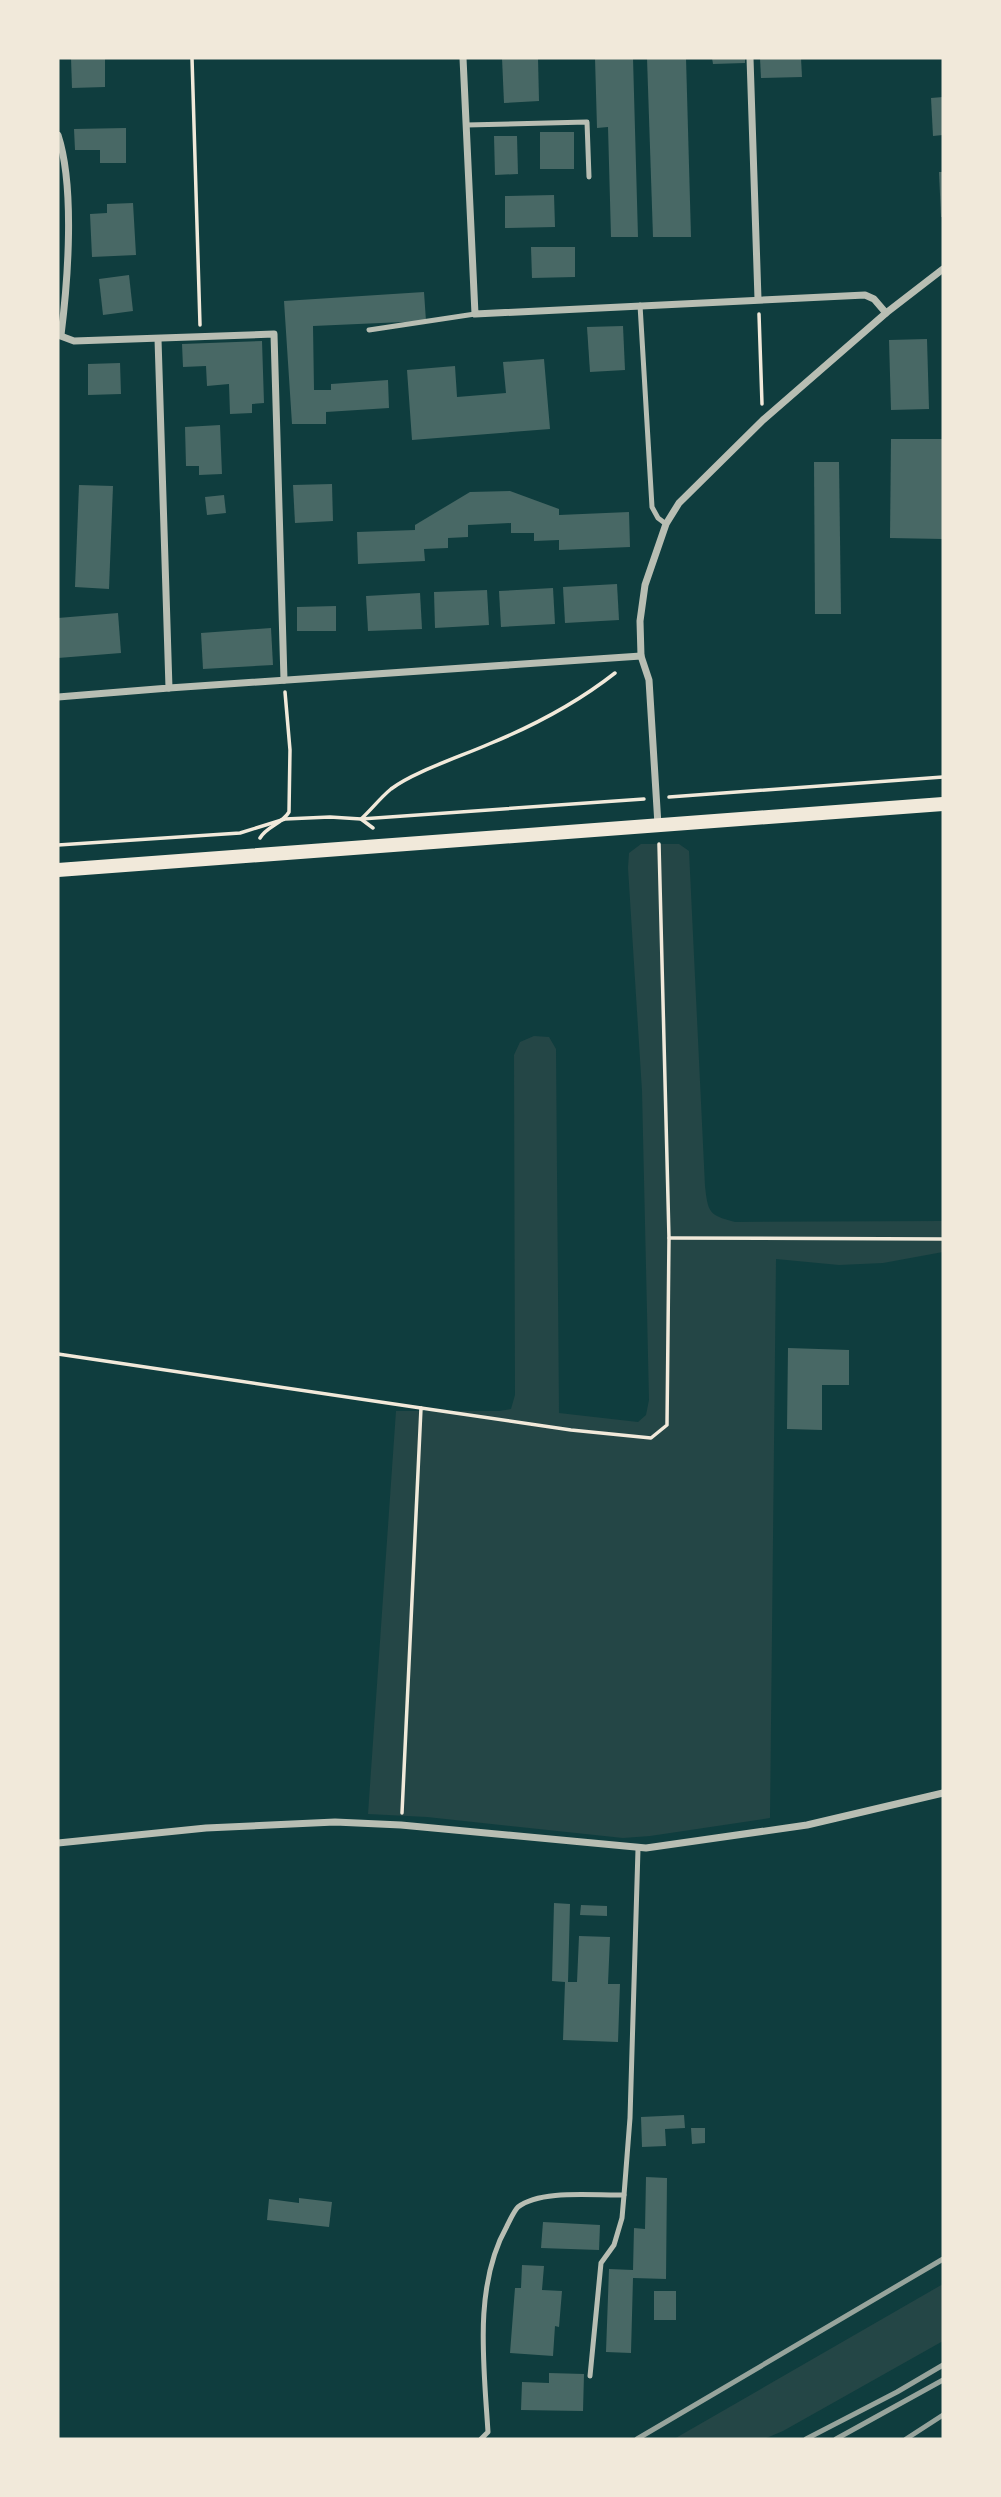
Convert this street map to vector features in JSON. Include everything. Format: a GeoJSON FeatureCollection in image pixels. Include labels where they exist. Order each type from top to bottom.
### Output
{"type":"FeatureCollection","features":[{"type":"Feature","properties":{"kind":"main road"},"geometry":{"type":"LineString","coordinates":[[58,870],[943,804]]}},
{"type":"Feature","properties":{"kind":"street"},"geometry":{"type":"LineString","coordinates":[[464,58],[475,314],[865,295],[874,299],[886,313]]}},
{"type":"Feature","properties":{"kind":"street"},"geometry":{"type":"LineString","coordinates":[[750,58],[758,299]]}},
{"type":"Feature","properties":{"kind":"street"},"geometry":{"type":"LineString","coordinates":[[58,135],[64,161],[67,200],[65,287],[60,335],[74,341],[274,334],[284,680]]}},
{"type":"Feature","properties":{"kind":"street"},"geometry":{"type":"LineString","coordinates":[[658,825],[649,680],[641,656],[642,599],[652,559],[666,524],[679,503],[762,420],[886,313],[943,269]]}},
{"type":"Feature","properties":{"kind":"street"},"geometry":{"type":"LineString","coordinates":[[158,339],[169,688]]}},
{"type":"Feature","properties":{"kind":"street"},"geometry":{"type":"LineString","coordinates":[[58,696],[641,656]]}},
{"type":"Feature","properties":{"kind":"street"},"geometry":{"type":"LineString","coordinates":[[58,1843],[206,1828],[335,1822],[401,1825],[638,1849],[807,1825],[943,1793]]}},
{"type":"Feature","properties":{"kind":"lane"},"geometry":{"type":"LineString","coordinates":[[467,125],[587,121],[590,177]]}},
{"type":"Feature","properties":{"kind":"lane"},"geometry":{"type":"LineString","coordinates":[[640,305],[652,507],[658,518],[666,524]]}},
{"type":"Feature","properties":{"kind":"lane"},"geometry":{"type":"LineString","coordinates":[[369,330],[475,314]]}},
{"type":"Feature","properties":{"kind":"lane"},"geometry":{"type":"LineString","coordinates":[[590,2376],[601,2263],[614,2245],[622,2218],[630,2118],[638,1849]]}},
{"type":"Feature","properties":{"kind":"lane"},"geometry":{"type":"LineString","coordinates":[[481,2439],[488,2432],[484,2332],[488,2277],[504,2231],[518,2207],[544,2197],[577,2194],[624,2195]]}},
{"type":"Feature","properties":{"kind":"path"},"geometry":{"type":"LineString","coordinates":[[192,58],[201,337]]}},
{"type":"Feature","properties":{"kind":"path"},"geometry":{"type":"LineString","coordinates":[[758,299],[762,420]]}},
{"type":"Feature","properties":{"kind":"path"},"geometry":{"type":"LineString","coordinates":[[361,819],[392,788],[494,743],[554,712],[597,687],[619,670]]}},
{"type":"Feature","properties":{"kind":"path"},"geometry":{"type":"LineString","coordinates":[[250,855],[263,833],[285,819],[289,812],[290,750],[284,680]]}},
{"type":"Feature","properties":{"kind":"path"},"geometry":{"type":"LineString","coordinates":[[58,845],[240,833],[285,819],[361,819],[943,777]]}},
{"type":"Feature","properties":{"kind":"path"},"geometry":{"type":"LineString","coordinates":[[58,1354],[571,1430],[650,1438],[667,1425],[669,1238],[658,825]]}},
{"type":"Feature","properties":{"kind":"path"},"geometry":{"type":"LineString","coordinates":[[669,1238],[943,1239]]}},
{"type":"Feature","properties":{"kind":"path"},"geometry":{"type":"LineString","coordinates":[[401,1825],[421,1408]]}},
{"type":"Feature","properties":{"kind":"shaded area"},"geometry":{"type":"Polygon","coordinates":[[[641,844],[679,844],[689,851],[705,1186],[711,1212],[735,1222],[943,1221],[943,1252],[883,1263],[839,1265],[776,1259],[770,1818],[623,1838],[427,1817],[368,1814],[396,1411],[511,1409],[515,1395],[514,1055],[520,1042],[534,1036],[549,1037],[556,1049],[559,1413],[638,1422],[646,1415],[649,1400],[642,1091],[628,868],[629,853],[641,844]]]}},
{"type":"Feature","properties":{"kind":"shaded area"},"geometry":{"type":"Polygon","coordinates":[[[943,2284],[943,2341],[783,2431],[764,2439],[674,2439],[943,2284]]]}},
{"type":"Feature","properties":{"kind":"building"},"geometry":{"type":"Polygon","coordinates":[[[71,58],[105,58],[105,87],[72,88],[71,58]]]}},
{"type":"Feature","properties":{"kind":"building"},"geometry":{"type":"Polygon","coordinates":[[[502,58],[538,58],[539,101],[504,103],[502,58]]]}},
{"type":"Feature","properties":{"kind":"building"},"geometry":{"type":"Polygon","coordinates":[[[595,58],[633,58],[638,237],[611,237],[608,127],[597,128],[595,58]]]}},
{"type":"Feature","properties":{"kind":"building"},"geometry":{"type":"Polygon","coordinates":[[[647,58],[686,58],[691,237],[653,237],[647,58]]]}},
{"type":"Feature","properties":{"kind":"building"},"geometry":{"type":"Polygon","coordinates":[[[712,58],[745,58],[745,63],[713,64],[712,58]]]}},
{"type":"Feature","properties":{"kind":"building"},"geometry":{"type":"Polygon","coordinates":[[[760,58],[801,58],[802,77],[761,78],[760,58]]]}},
{"type":"Feature","properties":{"kind":"building"},"geometry":{"type":"Polygon","coordinates":[[[943,97],[943,135],[933,136],[931,98],[943,97]]]}},
{"type":"Feature","properties":{"kind":"building"},"geometry":{"type":"Polygon","coordinates":[[[126,128],[126,163],[100,163],[100,150],[75,150],[74,129],[126,128]]]}},
{"type":"Feature","properties":{"kind":"building"},"geometry":{"type":"Polygon","coordinates":[[[540,132],[574,132],[574,169],[540,169],[540,132]]]}},
{"type":"Feature","properties":{"kind":"building"},"geometry":{"type":"Polygon","coordinates":[[[494,136],[517,136],[518,174],[495,175],[494,136]]]}},
{"type":"Feature","properties":{"kind":"building"},"geometry":{"type":"Polygon","coordinates":[[[939,172],[943,172],[943,217],[941,217],[939,172]]]}},
{"type":"Feature","properties":{"kind":"building"},"geometry":{"type":"Polygon","coordinates":[[[554,195],[555,227],[505,228],[505,196],[554,195]]]}},
{"type":"Feature","properties":{"kind":"building"},"geometry":{"type":"Polygon","coordinates":[[[133,203],[136,255],[92,257],[90,214],[107,213],[107,204],[133,203]]]}},
{"type":"Feature","properties":{"kind":"building"},"geometry":{"type":"Polygon","coordinates":[[[531,247],[575,247],[575,277],[532,278],[531,247]]]}},
{"type":"Feature","properties":{"kind":"building"},"geometry":{"type":"Polygon","coordinates":[[[129,275],[133,311],[103,315],[99,279],[129,275]]]}},
{"type":"Feature","properties":{"kind":"building"},"geometry":{"type":"Polygon","coordinates":[[[424,292],[426,321],[313,326],[314,390],[331,390],[331,384],[388,380],[389,408],[326,412],[326,424],[292,424],[284,301],[424,292]]]}},
{"type":"Feature","properties":{"kind":"building"},"geometry":{"type":"Polygon","coordinates":[[[623,326],[625,370],[590,372],[587,327],[623,326]]]}},
{"type":"Feature","properties":{"kind":"building"},"geometry":{"type":"Polygon","coordinates":[[[927,339],[929,409],[891,410],[889,340],[927,339]]]}},
{"type":"Feature","properties":{"kind":"building"},"geometry":{"type":"Polygon","coordinates":[[[262,341],[264,403],[252,404],[252,413],[230,414],[229,384],[207,386],[206,366],[183,367],[182,344],[262,341]]]}},
{"type":"Feature","properties":{"kind":"building"},"geometry":{"type":"Polygon","coordinates":[[[544,359],[550,429],[412,440],[407,370],[455,366],[457,397],[506,393],[503,362],[544,359]]]}},
{"type":"Feature","properties":{"kind":"building"},"geometry":{"type":"Polygon","coordinates":[[[120,363],[121,394],[88,395],[88,364],[120,363]]]}},
{"type":"Feature","properties":{"kind":"building"},"geometry":{"type":"Polygon","coordinates":[[[220,425],[222,474],[199,475],[199,466],[186,466],[185,427],[220,425]]]}},
{"type":"Feature","properties":{"kind":"building"},"geometry":{"type":"Polygon","coordinates":[[[891,439],[943,439],[943,539],[890,538],[891,439]]]}},
{"type":"Feature","properties":{"kind":"building"},"geometry":{"type":"Polygon","coordinates":[[[814,462],[839,462],[841,614],[815,614],[814,462]]]}},
{"type":"Feature","properties":{"kind":"building"},"geometry":{"type":"Polygon","coordinates":[[[332,484],[333,521],[295,523],[293,485],[332,484]]]}},
{"type":"Feature","properties":{"kind":"building"},"geometry":{"type":"Polygon","coordinates":[[[79,485],[113,486],[109,589],[75,587],[79,485]]]}},
{"type":"Feature","properties":{"kind":"building"},"geometry":{"type":"Polygon","coordinates":[[[510,491],[559,509],[559,515],[629,512],[630,547],[559,550],[559,540],[534,541],[534,533],[511,533],[511,523],[468,525],[468,537],[448,538],[448,548],[424,549],[425,561],[358,564],[357,532],[415,530],[415,525],[470,492],[510,491]]]}},
{"type":"Feature","properties":{"kind":"building"},"geometry":{"type":"Polygon","coordinates":[[[224,495],[226,513],[207,515],[205,497],[224,495]]]}},
{"type":"Feature","properties":{"kind":"building"},"geometry":{"type":"Polygon","coordinates":[[[617,584],[619,620],[565,623],[563,587],[617,584]]]}},
{"type":"Feature","properties":{"kind":"building"},"geometry":{"type":"Polygon","coordinates":[[[553,588],[555,624],[501,627],[499,591],[553,588]]]}},
{"type":"Feature","properties":{"kind":"building"},"geometry":{"type":"Polygon","coordinates":[[[487,590],[489,625],[435,628],[434,592],[487,590]]]}},
{"type":"Feature","properties":{"kind":"building"},"geometry":{"type":"Polygon","coordinates":[[[420,593],[422,629],[368,631],[366,596],[420,593]]]}},
{"type":"Feature","properties":{"kind":"building"},"geometry":{"type":"Polygon","coordinates":[[[336,606],[336,631],[297,631],[297,607],[336,606]]]}},
{"type":"Feature","properties":{"kind":"building"},"geometry":{"type":"Polygon","coordinates":[[[118,613],[121,653],[58,658],[58,618],[118,613]]]}},
{"type":"Feature","properties":{"kind":"building"},"geometry":{"type":"Polygon","coordinates":[[[271,628],[273,665],[203,669],[201,633],[271,628]]]}},
{"type":"Feature","properties":{"kind":"building"},"geometry":{"type":"Polygon","coordinates":[[[788,1348],[849,1350],[849,1385],[822,1385],[822,1430],[787,1429],[788,1348]]]}},
{"type":"Feature","properties":{"kind":"building"},"geometry":{"type":"Polygon","coordinates":[[[554,1903],[570,1904],[568,1982],[577,1982],[579,1936],[610,1937],[608,1984],[620,1984],[618,2042],[563,2040],[565,1982],[552,1981],[554,1903]]]}},
{"type":"Feature","properties":{"kind":"building"},"geometry":{"type":"Polygon","coordinates":[[[581,1905],[607,1906],[607,1916],[580,1915],[581,1905]]]}},
{"type":"Feature","properties":{"kind":"building"},"geometry":{"type":"Polygon","coordinates":[[[684,2115],[685,2128],[665,2129],[666,2146],[642,2147],[641,2117],[684,2115]]]}},
{"type":"Feature","properties":{"kind":"building"},"geometry":{"type":"Polygon","coordinates":[[[691,2128],[705,2128],[705,2143],[692,2144],[691,2128]]]}},
{"type":"Feature","properties":{"kind":"building"},"geometry":{"type":"Polygon","coordinates":[[[646,2177],[667,2178],[666,2279],[633,2278],[631,2353],[606,2352],[609,2269],[633,2270],[634,2228],[645,2229],[646,2177]]]}},
{"type":"Feature","properties":{"kind":"building"},"geometry":{"type":"Polygon","coordinates":[[[299,2198],[332,2202],[329,2227],[267,2220],[269,2199],[299,2203],[299,2198]]]}},
{"type":"Feature","properties":{"kind":"building"},"geometry":{"type":"Polygon","coordinates":[[[543,2222],[600,2225],[599,2250],[541,2248],[543,2222]]]}},
{"type":"Feature","properties":{"kind":"building"},"geometry":{"type":"Polygon","coordinates":[[[522,2265],[544,2266],[542,2290],[562,2291],[559,2327],[555,2326],[553,2356],[510,2353],[515,2288],[521,2288],[522,2265]]]}},
{"type":"Feature","properties":{"kind":"building"},"geometry":{"type":"Polygon","coordinates":[[[654,2291],[676,2291],[676,2320],[654,2320],[654,2291]]]}},
{"type":"Feature","properties":{"kind":"building"},"geometry":{"type":"Polygon","coordinates":[[[549,2373],[584,2374],[583,2411],[521,2410],[522,2382],[549,2383],[549,2373]]]}},
{"type":"Feature","properties":{"kind":"railway"},"geometry":{"type":"LineString","coordinates":[[637,2439],[943,2259]]}},
{"type":"Feature","properties":{"kind":"railway"},"geometry":{"type":"LineString","coordinates":[[806,2439],[943,2365]]}},
{"type":"Feature","properties":{"kind":"railway"},"geometry":{"type":"LineString","coordinates":[[836,2439],[943,2380]]}},
{"type":"Feature","properties":{"kind":"railway"},"geometry":{"type":"LineString","coordinates":[[906,2439],[943,2415]]}}]}
